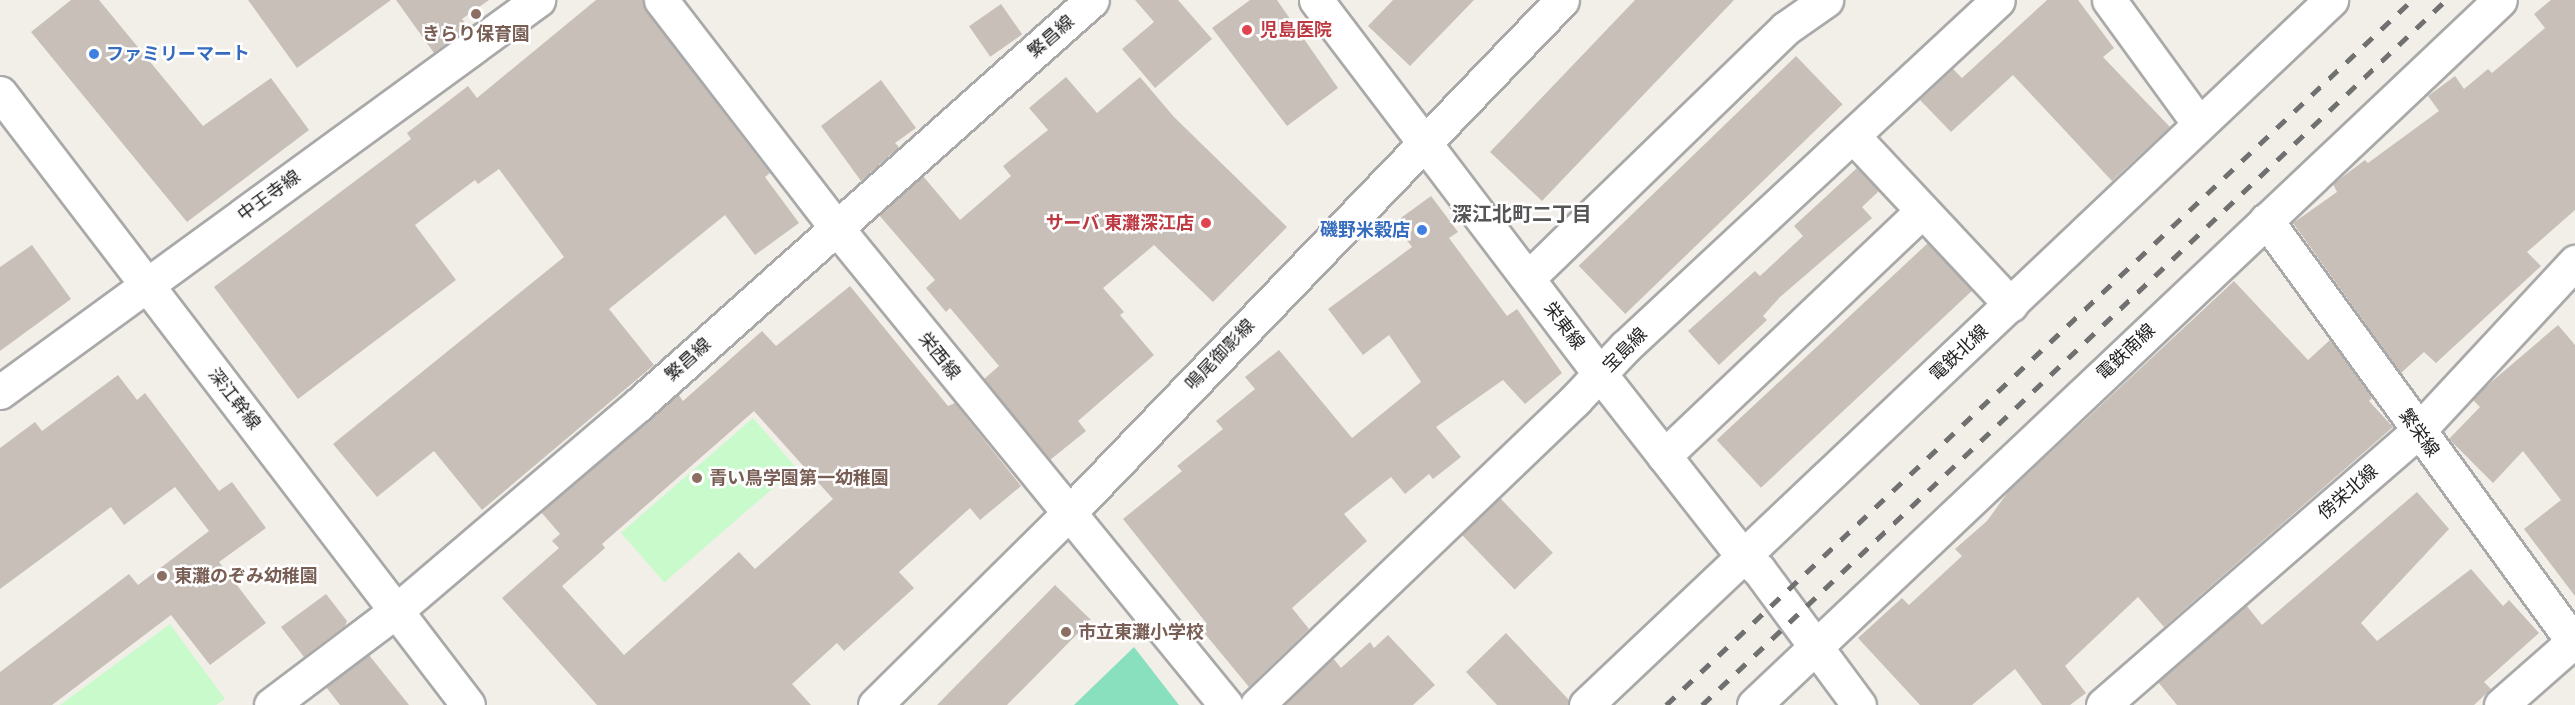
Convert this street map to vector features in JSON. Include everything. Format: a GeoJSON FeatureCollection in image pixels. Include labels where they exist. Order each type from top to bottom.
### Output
{"type":"FeatureCollection","features":[{"type":"Feature","properties":{"kind":"street","name":"中王寺線"},"geometry":{"type":"LineString","coordinates":[[0,392],[538,0]]}},
{"type":"Feature","properties":{"kind":"street","name":"栄西線"},"geometry":{"type":"LineString","coordinates":[[661,0],[835,226],[1067,515],[1226,705]]}},
{"type":"Feature","properties":{"kind":"street","name":"繁昌線"},"geometry":{"type":"LineString","coordinates":[[271,705],[397,610],[638,405],[835,226],[1092,0]]}},
{"type":"Feature","properties":{"kind":"street","name":"栄東線"},"geometry":{"type":"LineString","coordinates":[[1316,0],[1425,139],[1600,374],[1741,554],[1759,570],[1859,705]]}},
{"type":"Feature","properties":{"kind":"street","name":"鳴尾御影線"},"geometry":{"type":"LineString","coordinates":[[875,705],[1067,515],[1425,139],[1562,0]]}},
{"type":"Feature","properties":{"kind":"street"},"geometry":{"type":"LineString","coordinates":[[1528,278],[1786,28],[1826,0]]}},
{"type":"Feature","properties":{"kind":"street","name":"宝島線"},"geometry":{"type":"LineString","coordinates":[[1257,705],[1600,374],[1998,0]]}},
{"type":"Feature","properties":{"kind":"street"},"geometry":{"type":"LineString","coordinates":[[2109,0],[2199,124]]}},
{"type":"Feature","properties":{"kind":"street","name":"電鉄北線"},"geometry":{"type":"LineString","coordinates":[[1586,705],[1741,554],[2011,305],[2331,0]]}},
{"type":"Feature","properties":{"kind":"street","name":"電鉄南線"},"geometry":{"type":"LineString","coordinates":[[1754,705],[2500,0]]}},
{"type":"Feature","properties":{"kind":"street","name":"深江幹線"},"geometry":{"type":"LineString","coordinates":[[0,93],[468,705]]}},
{"type":"Feature","properties":{"kind":"street"},"geometry":{"type":"LineString","coordinates":[[1852,135],[2011,305]]}},
{"type":"Feature","properties":{"kind":"street"},"geometry":{"type":"LineString","coordinates":[[1664,456],[1922,211]]}},
{"type":"Feature","properties":{"kind":"street","name":"繁栄線"},"geometry":{"type":"LineString","coordinates":[[2266,220],[2418,432],[2574,642]]}},
{"type":"Feature","properties":{"kind":"street","name":"傍栄北線"},"geometry":{"type":"LineString","coordinates":[[2103,705],[2418,432],[2575,262]]}},
{"type":"Feature","properties":{"kind":"street"},"geometry":{"type":"LineString","coordinates":[[2501,705],[2574,642]]}},
{"type":"Feature","properties":{"kind":"green space"},"geometry":{"type":"Polygon","coordinates":[[[753,418],[796,468],[664,583],[621,533],[753,418]]]}},
{"type":"Feature","properties":{"kind":"green space"},"geometry":{"type":"Polygon","coordinates":[[[170,624],[225,699],[216,705],[60,705],[170,624]]]}},
{"type":"Feature","properties":{"kind":"green space"},"geometry":{"type":"Polygon","coordinates":[[[1134,647],[1179,705],[1074,705],[1134,647]]]}},
{"type":"Feature","properties":{"kind":"building"},"geometry":{"type":"Polygon","coordinates":[[[71,0],[99,0],[203,126],[271,78],[309,130],[187,222],[31,32],[71,0]]]}},
{"type":"Feature","properties":{"kind":"building"},"geometry":{"type":"Polygon","coordinates":[[[248,0],[391,0],[297,68],[248,0]]]}},
{"type":"Feature","properties":{"kind":"building"},"geometry":{"type":"Polygon","coordinates":[[[396,0],[489,0],[462,19],[468,27],[434,53],[396,0]]]}},
{"type":"Feature","properties":{"kind":"building"},"geometry":{"type":"Polygon","coordinates":[[[596,0],[643,0],[646,11],[770,173],[765,177],[799,223],[755,255],[725,215],[609,309],[654,365],[482,510],[434,451],[377,497],[333,444],[564,257],[499,169],[478,184],[475,180],[415,225],[456,280],[298,399],[214,287],[411,139],[407,133],[468,86],[477,98],[596,0]]]}},
{"type":"Feature","properties":{"kind":"building"},"geometry":{"type":"Polygon","coordinates":[[[1135,0],[1178,0],[1212,39],[1155,88],[1122,49],[1154,22],[1135,0]]]}},
{"type":"Feature","properties":{"kind":"building"},"geometry":{"type":"Polygon","coordinates":[[[1250,0],[1277,0],[1338,88],[1287,126],[1212,28],[1250,0]]]}},
{"type":"Feature","properties":{"kind":"building"},"geometry":{"type":"Polygon","coordinates":[[[1393,0],[1474,0],[1410,66],[1368,26],[1393,0]]]}},
{"type":"Feature","properties":{"kind":"building"},"geometry":{"type":"Polygon","coordinates":[[[1635,0],[1734,0],[1542,201],[1490,152],[1635,0]]]}},
{"type":"Feature","properties":{"kind":"building"},"geometry":{"type":"Polygon","coordinates":[[[2047,0],[2078,0],[2114,48],[2103,57],[2170,127],[2112,181],[2013,75],[1951,132],[1920,100],[1953,69],[1962,78],[2047,0]]]}},
{"type":"Feature","properties":{"kind":"building"},"geometry":{"type":"Polygon","coordinates":[[[2551,0],[2575,0],[2575,210],[2527,252],[2541,266],[2436,363],[2424,352],[2401,373],[2293,223],[2337,192],[2333,184],[2365,160],[2368,163],[2439,111],[2428,96],[2455,76],[2464,89],[2488,69],[2492,73],[2545,28],[2534,14],[2551,0]]]}},
{"type":"Feature","properties":{"kind":"building"},"geometry":{"type":"Polygon","coordinates":[[[1001,4],[1022,34],[990,57],[969,26],[1001,4]]]}},
{"type":"Feature","properties":{"kind":"building"},"geometry":{"type":"Polygon","coordinates":[[[1796,56],[1843,104],[1625,314],[1579,266],[1796,56]]]}},
{"type":"Feature","properties":{"kind":"building"},"geometry":{"type":"Polygon","coordinates":[[[1066,77],[1097,113],[1140,77],[1174,117],[1287,227],[1213,302],[1154,245],[1103,288],[1124,312],[1120,315],[1154,355],[1078,421],[1086,431],[1050,460],[984,379],[999,366],[950,308],[946,312],[926,288],[935,280],[879,215],[923,176],[960,220],[1011,176],[1003,166],[1048,130],[1029,108],[1066,77]]]}},
{"type":"Feature","properties":{"kind":"building"},"geometry":{"type":"Polygon","coordinates":[[[881,80],[916,128],[895,143],[899,147],[861,181],[821,126],[881,80]]]}},
{"type":"Feature","properties":{"kind":"building"},"geometry":{"type":"Polygon","coordinates":[[[1857,168],[1879,191],[1862,207],[1872,218],[1780,297],[1763,316],[1767,320],[1719,365],[1688,331],[1755,271],[1760,276],[1803,236],[1794,226],[1857,168]]]}},
{"type":"Feature","properties":{"kind":"building"},"geometry":{"type":"Polygon","coordinates":[[[1431,196],[1458,232],[1449,238],[1507,316],[1517,309],[1562,373],[1525,404],[1503,380],[1436,427],[1461,457],[1433,479],[1429,474],[1405,494],[1391,477],[1344,514],[1367,541],[1292,608],[1309,629],[1249,687],[1201,629],[1207,624],[1123,519],[1182,471],[1177,466],[1223,429],[1216,421],[1255,389],[1245,377],[1279,350],[1352,438],[1421,382],[1389,335],[1363,355],[1328,309],[1412,247],[1394,223],[1431,196]]]}},
{"type":"Feature","properties":{"kind":"building"},"geometry":{"type":"Polygon","coordinates":[[[1928,243],[1972,291],[1761,488],[1717,440],[1928,243]]]}},
{"type":"Feature","properties":{"kind":"building"},"geometry":{"type":"Polygon","coordinates":[[[32,245],[71,299],[0,351],[0,267],[32,245]]]}},
{"type":"Feature","properties":{"kind":"building"},"geometry":{"type":"Polygon","coordinates":[[[2234,281],[2308,360],[2330,340],[2372,398],[2369,401],[2393,427],[2164,627],[2138,597],[2065,666],[2086,693],[2070,705],[2042,705],[2015,669],[1972,705],[1920,705],[1858,638],[1902,598],[1909,605],[1962,556],[1955,549],[1987,521],[2008,492],[2234,281]]]}},
{"type":"Feature","properties":{"kind":"building"},"geometry":{"type":"Polygon","coordinates":[[[850,286],[948,406],[955,403],[1021,486],[980,520],[970,508],[899,572],[914,588],[844,651],[837,643],[792,684],[811,705],[597,705],[502,598],[559,548],[552,541],[560,534],[541,512],[678,394],[683,401],[762,331],[776,346],[850,286]],[[754,411],[602,544],[605,548],[562,586],[624,655],[739,552],[755,569],[833,499],[754,411]]]}},
{"type":"Feature","properties":{"kind":"building"},"geometry":{"type":"Polygon","coordinates":[[[2558,325],[2575,345],[2575,596],[2524,529],[2561,500],[2523,451],[2493,483],[2449,439],[2480,407],[2473,400],[2483,389],[2558,325]]]}},
{"type":"Feature","properties":{"kind":"building"},"geometry":{"type":"Polygon","coordinates":[[[118,375],[137,400],[145,393],[219,491],[232,482],[266,528],[219,562],[266,623],[210,665],[171,615],[52,705],[0,705],[0,672],[129,574],[138,585],[209,531],[175,487],[124,525],[111,507],[0,589],[0,448],[35,422],[42,431],[118,375]]]}},
{"type":"Feature","properties":{"kind":"building"},"geometry":{"type":"Polygon","coordinates":[[[2417,492],[2449,529],[2361,623],[2377,641],[2471,569],[2503,606],[2509,600],[2539,633],[2484,682],[2491,689],[2474,705],[2177,705],[2158,682],[2246,605],[2262,625],[2417,492]]]}},
{"type":"Feature","properties":{"kind":"building"},"geometry":{"type":"Polygon","coordinates":[[[1500,498],[1553,553],[1515,589],[1462,535],[1500,498]]]}},
{"type":"Feature","properties":{"kind":"building"},"geometry":{"type":"Polygon","coordinates":[[[1055,585],[1091,620],[1007,705],[937,705],[1055,585]]]}},
{"type":"Feature","properties":{"kind":"building"},"geometry":{"type":"Polygon","coordinates":[[[326,594],[347,621],[345,626],[304,657],[281,627],[326,594]]]}},
{"type":"Feature","properties":{"kind":"building"},"geometry":{"type":"Polygon","coordinates":[[[1506,633],[1568,699],[1568,705],[1497,705],[1466,672],[1506,633]]]}},
{"type":"Feature","properties":{"kind":"building"},"geometry":{"type":"Polygon","coordinates":[[[1388,635],[1435,685],[1413,705],[1284,705],[1333,658],[1341,668],[1370,642],[1374,648],[1388,635]]]}},
{"type":"Feature","properties":{"kind":"building"},"geometry":{"type":"Polygon","coordinates":[[[369,655],[409,705],[340,705],[326,687],[369,655]]]}},
{"type":"Feature","properties":{"kind":"railway"},"geometry":{"type":"LineString","coordinates":[[1666,705],[2412,0]]}},
{"type":"Feature","properties":{"kind":"railway"},"geometry":{"type":"LineString","coordinates":[[1702,705],[2446,0]]}},
{"type":"Feature","properties":{"kind":"place","name":"きらり保育園"},"geometry":{"type":"Point","coordinates":[476,14]}},
{"type":"Feature","properties":{"kind":"place","name":"児島医院"},"geometry":{"type":"Point","coordinates":[1247,30]}},
{"type":"Feature","properties":{"kind":"place","name":"ファミリーマート"},"geometry":{"type":"Point","coordinates":[94,54]}},
{"type":"Feature","properties":{"kind":"place","name":"サーバ 東灘深江店"},"geometry":{"type":"Point","coordinates":[1206,223]}},
{"type":"Feature","properties":{"kind":"place","name":"磯野米穀店"},"geometry":{"type":"Point","coordinates":[1422,230]}},
{"type":"Feature","properties":{"kind":"place","name":"青い鳥学園第一幼稚園"},"geometry":{"type":"Point","coordinates":[697,478]}},
{"type":"Feature","properties":{"kind":"place","name":"東灘のぞみ幼稚園"},"geometry":{"type":"Point","coordinates":[162,576]}},
{"type":"Feature","properties":{"kind":"place","name":"市立東灘小学校"},"geometry":{"type":"Point","coordinates":[1066,632]}},
{"type":"Feature","properties":{"kind":"district","name":"深江北町二丁目"},"geometry":{"type":"Point","coordinates":[1522,214]}}]}
